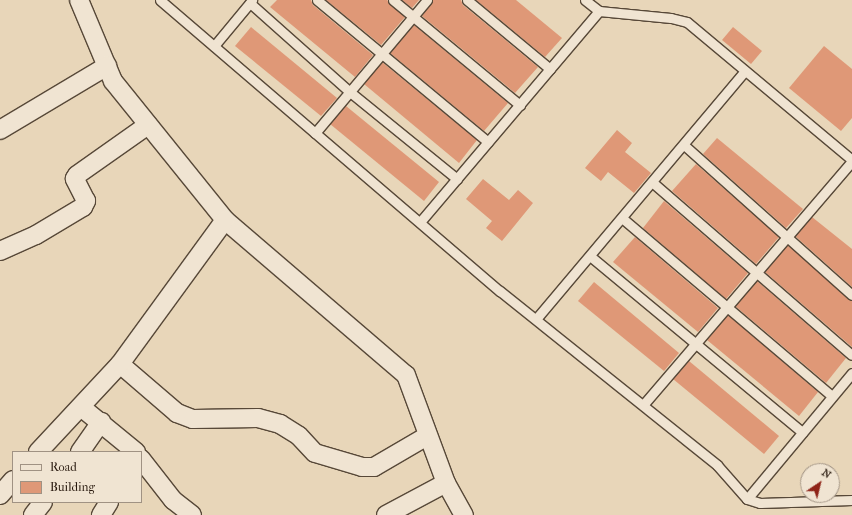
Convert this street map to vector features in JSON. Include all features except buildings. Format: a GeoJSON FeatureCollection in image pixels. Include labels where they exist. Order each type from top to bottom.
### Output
{"type":"FeatureCollection","features":[{"type":"Feature","properties":{"kind":"street"},"geometry":{"type":"LineString","coordinates":[[79,0],[113,81],[225,220],[406,375],[427,436],[446,483],[464,515]]}},
{"type":"Feature","properties":{"kind":"street"},"geometry":{"type":"LineString","coordinates":[[0,130],[107,66]]}},
{"type":"Feature","properties":{"kind":"street"},"geometry":{"type":"LineString","coordinates":[[0,251],[36,235],[84,207],[86,201],[74,179],[148,125]]}},
{"type":"Feature","properties":{"kind":"street"},"geometry":{"type":"LineString","coordinates":[[39,451],[120,364],[225,220]]}},
{"type":"Feature","properties":{"kind":"street"},"geometry":{"type":"LineString","coordinates":[[120,364],[177,413],[193,419],[258,418],[280,424],[299,436],[315,453],[362,467],[374,468],[427,436]]}},
{"type":"Feature","properties":{"kind":"street"},"geometry":{"type":"LineString","coordinates":[[81,407],[135,451]]}},
{"type":"Feature","properties":{"kind":"street"},"geometry":{"type":"LineString","coordinates":[[81,451],[101,422]]}},
{"type":"Feature","properties":{"kind":"street"},"geometry":{"type":"LineString","coordinates":[[142,460],[173,500],[192,515]]}},
{"type":"Feature","properties":{"kind":"street"},"geometry":{"type":"LineString","coordinates":[[0,495],[12,481]]}},
{"type":"Feature","properties":{"kind":"street"},"geometry":{"type":"LineString","coordinates":[[386,515],[446,483]]}},
{"type":"Feature","properties":{"kind":"street"},"geometry":{"type":"LineString","coordinates":[[33,515],[42,503]]}},
{"type":"Feature","properties":{"kind":"street"},"geometry":{"type":"LineString","coordinates":[[101,515],[108,503]]}},
{"type":"Feature","properties":{"kind":"lane"},"geometry":{"type":"LineString","coordinates":[[160,0],[536,320],[717,465],[747,499],[760,503],[852,500]]}},
{"type":"Feature","properties":{"kind":"lane"},"geometry":{"type":"LineString","coordinates":[[317,0],[488,142]]}},
{"type":"Feature","properties":{"kind":"lane"},"geometry":{"type":"LineString","coordinates":[[393,0],[520,105]]}},
{"type":"Feature","properties":{"kind":"lane"},"geometry":{"type":"LineString","coordinates":[[315,133],[427,0]]}},
{"type":"Feature","properties":{"kind":"lane"},"geometry":{"type":"LineString","coordinates":[[467,0],[550,69]]}},
{"type":"Feature","properties":{"kind":"lane"},"geometry":{"type":"LineString","coordinates":[[585,0],[599,11],[671,18],[687,22],[852,161],[643,405]]}},
{"type":"Feature","properties":{"kind":"lane"},"geometry":{"type":"LineString","coordinates":[[214,46],[251,1],[350,92],[457,179]]}},
{"type":"Feature","properties":{"kind":"lane"},"geometry":{"type":"LineString","coordinates":[[420,222],[599,11]]}},
{"type":"Feature","properties":{"kind":"lane"},"geometry":{"type":"LineString","coordinates":[[536,320],[745,71]]}},
{"type":"Feature","properties":{"kind":"lane"},"geometry":{"type":"LineString","coordinates":[[684,144],[852,295]]}},
{"type":"Feature","properties":{"kind":"lane"},"geometry":{"type":"LineString","coordinates":[[652,182],[852,355]]}},
{"type":"Feature","properties":{"kind":"lane"},"geometry":{"type":"LineString","coordinates":[[622,218],[726,308],[832,396]]}},
{"type":"Feature","properties":{"kind":"lane"},"geometry":{"type":"LineString","coordinates":[[590,256],[802,432]]}},
{"type":"Feature","properties":{"kind":"lane"},"geometry":{"type":"LineString","coordinates":[[747,499],[852,372]]}}]}
